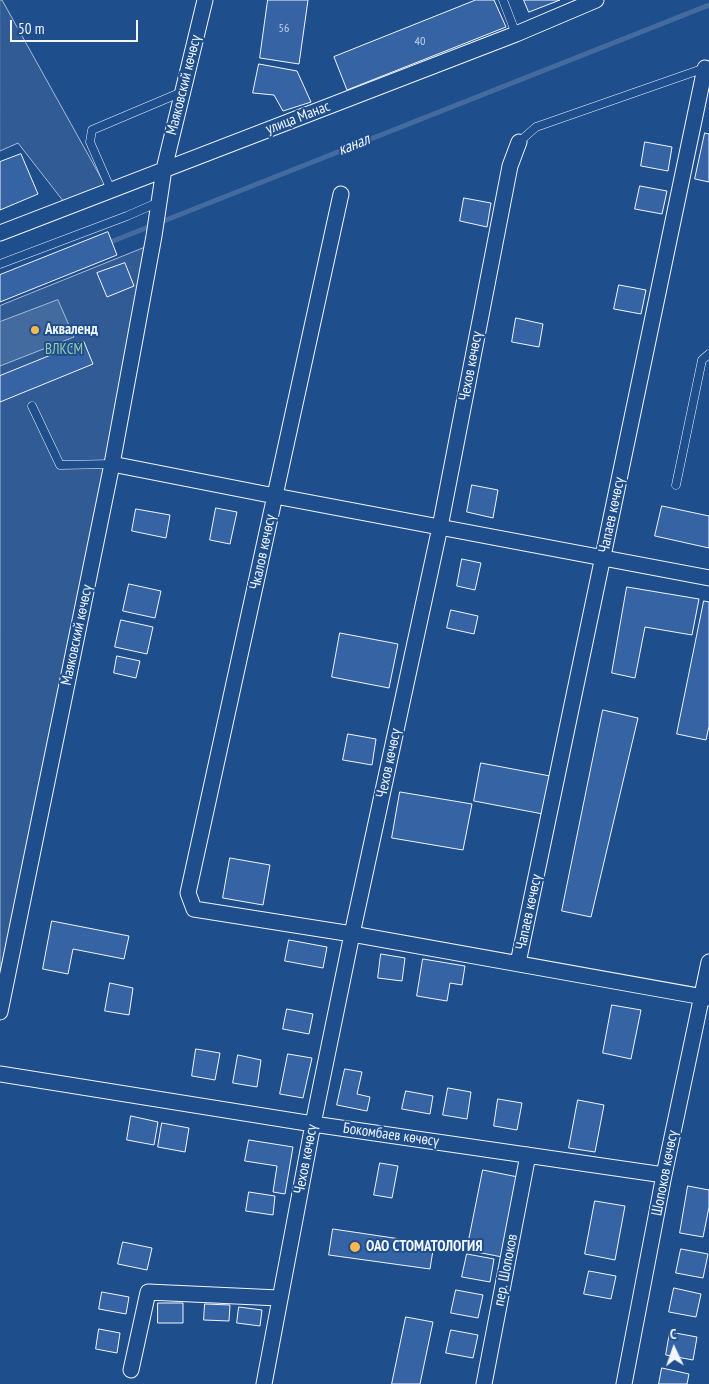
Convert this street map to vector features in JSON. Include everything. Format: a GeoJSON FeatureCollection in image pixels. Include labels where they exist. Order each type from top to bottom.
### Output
{"type":"FeatureCollection","features":[{"type":"Feature","properties":{"kind":"street","name":"Маяковский көчөсү"},"geometry":{"type":"LineString","coordinates":[[0,1012],[112,464],[154,236],[164,169],[205,0]]}},
{"type":"Feature","properties":{"kind":"street","name":"улица Манас"},"geometry":{"type":"LineString","coordinates":[[0,233],[516,34],[596,0]]}},
{"type":"Feature","properties":{"kind":"street","name":"Чапаев көчөсү"},"geometry":{"type":"LineString","coordinates":[[518,963],[707,67]]}},
{"type":"Feature","properties":{"kind":"street","name":"Чехов көчөсү"},"geometry":{"type":"LineString","coordinates":[[264,1384],[313,1124],[352,934],[440,528],[510,166],[519,142]]}},
{"type":"Feature","properties":{"kind":"street","name":"Чкалов көчөсү"},"geometry":{"type":"LineString","coordinates":[[194,909],[188,893],[342,194]]}},
{"type":"Feature","properties":{"kind":"street"},"geometry":{"type":"LineString","coordinates":[[112,464],[709,578]]}},
{"type":"Feature","properties":{"kind":"street","name":"Чапаев көчөсү"},"geometry":{"type":"LineString","coordinates":[[194,909],[352,934],[705,998]]}},
{"type":"Feature","properties":{"kind":"street","name":"Шопоков көчөсү"},"geometry":{"type":"LineString","coordinates":[[624,1384],[664,1175],[705,998],[709,962]]}},
{"type":"Feature","properties":{"kind":"street","name":"Бокомбаев көчөсү"},"geometry":{"type":"LineString","coordinates":[[0,1074],[313,1124],[664,1175]]}},
{"type":"Feature","properties":{"kind":"street","name":"пер. Шопоков"},"geometry":{"type":"LineString","coordinates":[[484,1384],[528,1155]]}},
{"type":"Feature","properties":{"kind":"street"},"geometry":{"type":"LineString","coordinates":[[131,1370],[148,1292],[279,1298]]}},
{"type":"Feature","properties":{"kind":"lane"},"geometry":{"type":"LineString","coordinates":[[503,0],[516,34]]}},
{"type":"Feature","properties":{"kind":"lane"},"geometry":{"type":"LineString","coordinates":[[519,142],[536,128],[707,67]]}},
{"type":"Feature","properties":{"kind":"lane"},"geometry":{"type":"LineString","coordinates":[[112,190],[90,142],[92,130],[183,92]]}},
{"type":"Feature","properties":{"kind":"lane"},"geometry":{"type":"LineString","coordinates":[[0,264],[159,204]]}},
{"type":"Feature","properties":{"kind":"lane"},"geometry":{"type":"LineString","coordinates":[[676,484],[702,360],[709,354]]}},
{"type":"Feature","properties":{"kind":"lane"},"geometry":{"type":"LineString","coordinates":[[32,406],[60,465],[112,464]]}},
{"type":"Feature","properties":{"kind":"shaded area"},"geometry":{"type":"Polygon","coordinates":[[[0,0],[2,0],[105,185],[64,202],[18,143],[0,151],[0,0]]]}},
{"type":"Feature","properties":{"kind":"shaded area","name":"ВЛКСМ"},"geometry":{"type":"Polygon","coordinates":[[[146,247],[98,526],[0,972],[0,306],[146,247]]]}},
{"type":"Feature","properties":{"kind":"shaded area","name":"Акваленд"},"geometry":{"type":"Polygon","coordinates":[[[58,300],[74,337],[0,366],[0,322],[58,300]]]}},
{"type":"Feature","properties":{"kind":"building"},"geometry":{"type":"Polygon","coordinates":[[[268,0],[308,0],[299,64],[260,58],[268,0]]]}},
{"type":"Feature","properties":{"kind":"building"},"geometry":{"type":"Polygon","coordinates":[[[476,0],[494,0],[506,27],[347,90],[334,57],[476,0]]]}},
{"type":"Feature","properties":{"kind":"building"},"geometry":{"type":"Polygon","coordinates":[[[524,0],[560,0],[529,12],[524,0]]]}},
{"type":"Feature","properties":{"kind":"building"},"geometry":{"type":"Polygon","coordinates":[[[259,64],[297,71],[311,102],[283,111],[274,95],[253,93],[259,64]]]}},
{"type":"Feature","properties":{"kind":"building"},"geometry":{"type":"Polygon","coordinates":[[[705,133],[709,134],[709,182],[695,179],[705,133]]]}},
{"type":"Feature","properties":{"kind":"building"},"geometry":{"type":"Polygon","coordinates":[[[645,142],[672,147],[668,171],[641,166],[645,142]]]}},
{"type":"Feature","properties":{"kind":"building"},"geometry":{"type":"Polygon","coordinates":[[[21,154],[38,194],[0,210],[0,162],[21,154]]]}},
{"type":"Feature","properties":{"kind":"building"},"geometry":{"type":"Polygon","coordinates":[[[640,186],[667,191],[662,214],[635,209],[640,186]]]}},
{"type":"Feature","properties":{"kind":"building"},"geometry":{"type":"Polygon","coordinates":[[[464,198],[491,203],[487,227],[460,221],[464,198]]]}},
{"type":"Feature","properties":{"kind":"building"},"geometry":{"type":"Polygon","coordinates":[[[108,232],[117,255],[0,302],[0,275],[108,232]]]}},
{"type":"Feature","properties":{"kind":"building"},"geometry":{"type":"Polygon","coordinates":[[[125,263],[134,286],[107,297],[97,273],[125,263]]]}},
{"type":"Feature","properties":{"kind":"building"},"geometry":{"type":"Polygon","coordinates":[[[619,285],[646,290],[641,314],[614,309],[619,285]]]}},
{"type":"Feature","properties":{"kind":"building"},"geometry":{"type":"Polygon","coordinates":[[[516,318],[543,324],[539,347],[512,342],[516,318]]]}},
{"type":"Feature","properties":{"kind":"building"},"geometry":{"type":"Polygon","coordinates":[[[84,342],[93,364],[0,402],[0,376],[84,342]]]}},
{"type":"Feature","properties":{"kind":"building"},"geometry":{"type":"Polygon","coordinates":[[[472,485],[498,490],[493,518],[467,512],[472,485]]]}},
{"type":"Feature","properties":{"kind":"building"},"geometry":{"type":"Polygon","coordinates":[[[662,506],[709,516],[709,548],[655,536],[662,506]]]}},
{"type":"Feature","properties":{"kind":"building"},"geometry":{"type":"Polygon","coordinates":[[[216,508],[237,512],[230,544],[210,540],[216,508]]]}},
{"type":"Feature","properties":{"kind":"building"},"geometry":{"type":"Polygon","coordinates":[[[136,509],[170,515],[166,538],[132,531],[136,509]]]}},
{"type":"Feature","properties":{"kind":"building"},"geometry":{"type":"Polygon","coordinates":[[[462,559],[481,563],[475,590],[457,586],[462,559]]]}},
{"type":"Feature","properties":{"kind":"building"},"geometry":{"type":"Polygon","coordinates":[[[129,584],[161,591],[155,618],[123,611],[129,584]]]}},
{"type":"Feature","properties":{"kind":"building"},"geometry":{"type":"Polygon","coordinates":[[[627,587],[699,599],[692,635],[645,627],[635,678],[612,673],[627,587]]]}},
{"type":"Feature","properties":{"kind":"building"},"geometry":{"type":"Polygon","coordinates":[[[704,601],[709,602],[709,726],[706,740],[677,734],[704,601]]]}},
{"type":"Feature","properties":{"kind":"building"},"geometry":{"type":"Polygon","coordinates":[[[451,610],[478,616],[474,634],[447,628],[451,610]]]}},
{"type":"Feature","properties":{"kind":"building"},"geometry":{"type":"Polygon","coordinates":[[[121,620],[153,627],[147,654],[115,647],[121,620]]]}},
{"type":"Feature","properties":{"kind":"building"},"geometry":{"type":"Polygon","coordinates":[[[340,633],[398,644],[389,688],[332,677],[340,633]]]}},
{"type":"Feature","properties":{"kind":"building"},"geometry":{"type":"Polygon","coordinates":[[[117,656],[140,661],[136,678],[114,673],[117,656]]]}},
{"type":"Feature","properties":{"kind":"building"},"geometry":{"type":"Polygon","coordinates":[[[603,710],[638,718],[591,917],[562,911],[603,710]]]}},
{"type":"Feature","properties":{"kind":"building"},"geometry":{"type":"Polygon","coordinates":[[[348,734],[376,739],[372,765],[343,760],[348,734]]]}},
{"type":"Feature","properties":{"kind":"building"},"geometry":{"type":"Polygon","coordinates":[[[481,763],[550,776],[543,814],[474,801],[481,763]]]}},
{"type":"Feature","properties":{"kind":"building"},"geometry":{"type":"Polygon","coordinates":[[[400,792],[472,804],[463,850],[392,838],[400,792]]]}},
{"type":"Feature","properties":{"kind":"building"},"geometry":{"type":"Polygon","coordinates":[[[230,858],[270,865],[263,905],[223,898],[230,858]]]}},
{"type":"Feature","properties":{"kind":"building"},"geometry":{"type":"Polygon","coordinates":[[[52,921],[129,936],[124,959],[73,949],[68,974],[43,969],[52,921]]]}},
{"type":"Feature","properties":{"kind":"building"},"geometry":{"type":"Polygon","coordinates":[[[289,940],[327,947],[323,968],[285,961],[289,940]]]}},
{"type":"Feature","properties":{"kind":"building"},"geometry":{"type":"Polygon","coordinates":[[[381,954],[405,958],[402,981],[378,978],[381,954]]]}},
{"type":"Feature","properties":{"kind":"building"},"geometry":{"type":"Polygon","coordinates":[[[423,959],[465,966],[462,985],[450,983],[447,1001],[417,996],[423,959]]]}},
{"type":"Feature","properties":{"kind":"building"},"geometry":{"type":"Polygon","coordinates":[[[110,983],[133,988],[129,1015],[105,1011],[110,983]]]}},
{"type":"Feature","properties":{"kind":"building"},"geometry":{"type":"Polygon","coordinates":[[[612,1005],[641,1010],[631,1059],[603,1053],[612,1005]]]}},
{"type":"Feature","properties":{"kind":"building"},"geometry":{"type":"Polygon","coordinates":[[[287,1009],[313,1014],[309,1034],[283,1029],[287,1009]]]}},
{"type":"Feature","properties":{"kind":"building"},"geometry":{"type":"Polygon","coordinates":[[[196,1049],[220,1053],[215,1080],[192,1076],[196,1049]]]}},
{"type":"Feature","properties":{"kind":"building"},"geometry":{"type":"Polygon","coordinates":[[[288,1054],[312,1058],[303,1098],[280,1094],[288,1054]]]}},
{"type":"Feature","properties":{"kind":"building"},"geometry":{"type":"Polygon","coordinates":[[[238,1055],[261,1060],[257,1087],[233,1083],[238,1055]]]}},
{"type":"Feature","properties":{"kind":"building"},"geometry":{"type":"Polygon","coordinates":[[[345,1069],[362,1072],[357,1094],[370,1097],[367,1111],[337,1105],[345,1069]]]}},
{"type":"Feature","properties":{"kind":"building"},"geometry":{"type":"Polygon","coordinates":[[[448,1088],[471,1092],[467,1119],[443,1115],[448,1088]]]}},
{"type":"Feature","properties":{"kind":"building"},"geometry":{"type":"Polygon","coordinates":[[[406,1091],[433,1096],[430,1114],[402,1109],[406,1091]]]}},
{"type":"Feature","properties":{"kind":"building"},"geometry":{"type":"Polygon","coordinates":[[[498,1099],[522,1103],[517,1130],[494,1126],[498,1099]]]}},
{"type":"Feature","properties":{"kind":"building"},"geometry":{"type":"Polygon","coordinates":[[[578,1100],[604,1105],[595,1152],[569,1148],[578,1100]]]}},
{"type":"Feature","properties":{"kind":"building"},"geometry":{"type":"Polygon","coordinates":[[[131,1116],[158,1122],[154,1145],[127,1140],[131,1116]]]}},
{"type":"Feature","properties":{"kind":"building"},"geometry":{"type":"Polygon","coordinates":[[[162,1123],[189,1128],[185,1152],[158,1147],[162,1123]]]}},
{"type":"Feature","properties":{"kind":"building"},"geometry":{"type":"Polygon","coordinates":[[[249,1140],[293,1147],[285,1194],[273,1192],[277,1166],[245,1161],[249,1140]]]}},
{"type":"Feature","properties":{"kind":"building"},"geometry":{"type":"Polygon","coordinates":[[[380,1163],[398,1166],[392,1198],[374,1195],[380,1163]]]}},
{"type":"Feature","properties":{"kind":"building"},"geometry":{"type":"Polygon","coordinates":[[[483,1170],[518,1177],[502,1257],[467,1250],[483,1170]]]}},
{"type":"Feature","properties":{"kind":"building"},"geometry":{"type":"Polygon","coordinates":[[[688,1186],[709,1190],[709,1207],[703,1237],[680,1233],[688,1186]]]}},
{"type":"Feature","properties":{"kind":"building"},"geometry":{"type":"Polygon","coordinates":[[[249,1192],[275,1196],[273,1215],[246,1211],[249,1192]]]}},
{"type":"Feature","properties":{"kind":"building"},"geometry":{"type":"Polygon","coordinates":[[[595,1201],[625,1206],[615,1260],[585,1254],[595,1201]]]}},
{"type":"Feature","properties":{"kind":"building"},"geometry":{"type":"Polygon","coordinates":[[[333,1229],[434,1244],[430,1269],[329,1255],[333,1229]]]}},
{"type":"Feature","properties":{"kind":"building"},"geometry":{"type":"Polygon","coordinates":[[[123,1242],[152,1248],[147,1270],[118,1264],[123,1242]]]}},
{"type":"Feature","properties":{"kind":"building"},"geometry":{"type":"Polygon","coordinates":[[[681,1249],[708,1254],[703,1278],[676,1273],[681,1249]]]}},
{"type":"Feature","properties":{"kind":"building"},"geometry":{"type":"Polygon","coordinates":[[[467,1254],[494,1259],[490,1282],[462,1277],[467,1254]]]}},
{"type":"Feature","properties":{"kind":"building"},"geometry":{"type":"Polygon","coordinates":[[[589,1271],[616,1276],[611,1299],[584,1294],[589,1271]]]}},
{"type":"Feature","properties":{"kind":"building"},"geometry":{"type":"Polygon","coordinates":[[[674,1288],[701,1294],[696,1317],[669,1312],[674,1288]]]}},
{"type":"Feature","properties":{"kind":"building"},"geometry":{"type":"Polygon","coordinates":[[[456,1290],[483,1295],[478,1318],[451,1313],[456,1290]]]}},
{"type":"Feature","properties":{"kind":"building"},"geometry":{"type":"Polygon","coordinates":[[[102,1292],[129,1297],[126,1314],[99,1309],[102,1292]]]}},
{"type":"Feature","properties":{"kind":"building"},"geometry":{"type":"Polygon","coordinates":[[[158,1303],[183,1303],[183,1323],[158,1323],[158,1303]]]}},
{"type":"Feature","properties":{"kind":"building"},"geometry":{"type":"Polygon","coordinates":[[[205,1304],[230,1305],[229,1321],[204,1320],[205,1304]]]}},
{"type":"Feature","properties":{"kind":"building"},"geometry":{"type":"Polygon","coordinates":[[[239,1307],[262,1310],[260,1326],[237,1323],[239,1307]]]}},
{"type":"Feature","properties":{"kind":"building"},"geometry":{"type":"Polygon","coordinates":[[[406,1317],[433,1322],[420,1384],[392,1384],[406,1317]]]}},
{"type":"Feature","properties":{"kind":"building"},"geometry":{"type":"Polygon","coordinates":[[[99,1329],[120,1333],[117,1353],[96,1349],[99,1329]]]}},
{"type":"Feature","properties":{"kind":"building"},"geometry":{"type":"Polygon","coordinates":[[[451,1330],[478,1335],[473,1358],[446,1353],[451,1330]]]}},
{"type":"Feature","properties":{"kind":"building"},"geometry":{"type":"Polygon","coordinates":[[[670,1332],[697,1337],[693,1360],[666,1355],[670,1332]]]}},
{"type":"Feature","properties":{"kind":"building"},"geometry":{"type":"Polygon","coordinates":[[[662,1368],[689,1374],[687,1384],[659,1384],[662,1368]]]}},
{"type":"Feature","properties":{"kind":"waterway","name":"канал"},"geometry":{"type":"LineString","coordinates":[[108,243],[709,5]]}},
{"type":"Feature","properties":{"kind":"place","name":"Акваленд"},"geometry":{"type":"Point","coordinates":[35,330]}},
{"type":"Feature","properties":{"kind":"place","name":"ОАО СТОМАТОЛОГИЯ"},"geometry":{"type":"Point","coordinates":[355,1247]}}]}
